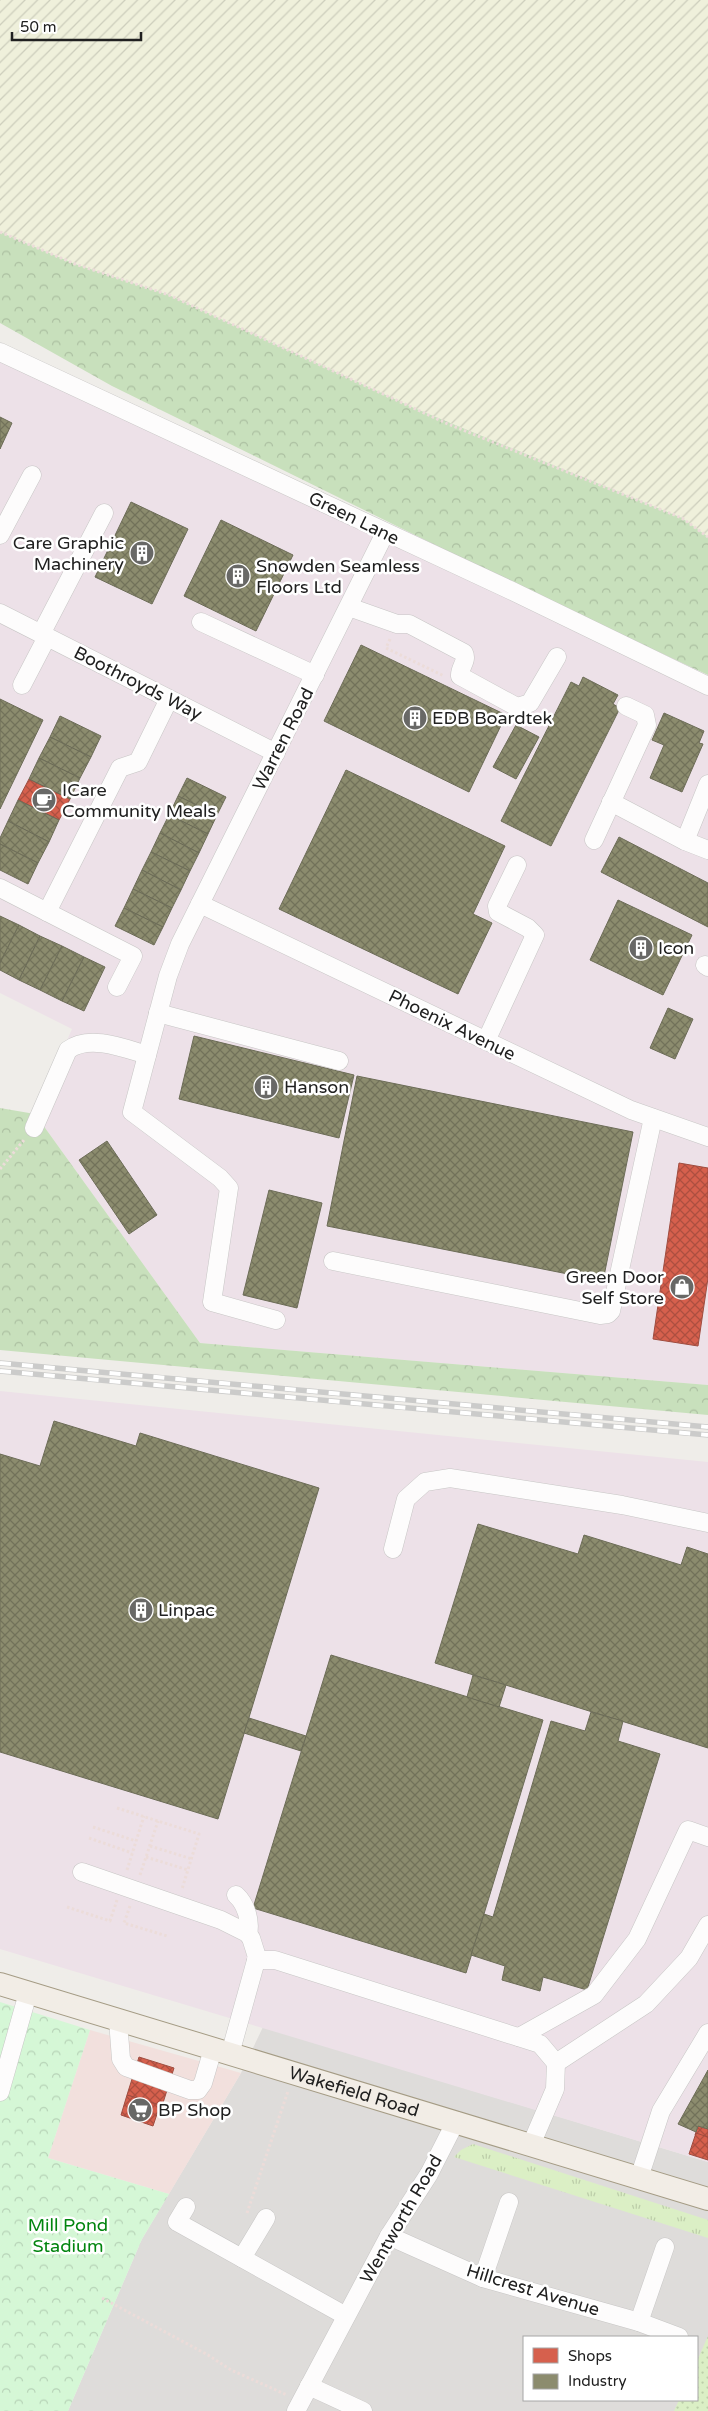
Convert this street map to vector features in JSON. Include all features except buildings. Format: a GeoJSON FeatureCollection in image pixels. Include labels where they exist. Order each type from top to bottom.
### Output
{"type":"FeatureCollection","features":[{"type":"Feature","properties":{"kind":"main road","name":"Wakefield Road"},"geometry":{"type":"LineString","coordinates":[[0,1984],[708,2199]]}},
{"type":"Feature","properties":{"kind":"street","name":"Green Lane"},"geometry":{"type":"LineString","coordinates":[[0,352],[510,590],[708,686]]}},
{"type":"Feature","properties":{"kind":"street"},"geometry":{"type":"LineString","coordinates":[[0,535],[32,475]]}},
{"type":"Feature","properties":{"kind":"street"},"geometry":{"type":"LineString","coordinates":[[22,685],[44,635],[104,513]]}},
{"type":"Feature","properties":{"kind":"street","name":"Warren Road"},"geometry":{"type":"LineString","coordinates":[[276,1320],[212,1302],[229,1188],[220,1178],[132,1112],[168,976],[180,944],[385,533]]}},
{"type":"Feature","properties":{"kind":"street"},"geometry":{"type":"LineString","coordinates":[[349,607],[397,624],[408,624],[464,653],[466,658],[460,670],[460,676],[517,707],[530,704],[557,657]]}},
{"type":"Feature","properties":{"kind":"street","name":"Boothroyds Way"},"geometry":{"type":"LineString","coordinates":[[0,613],[276,753]]}},
{"type":"Feature","properties":{"kind":"street"},"geometry":{"type":"LineString","coordinates":[[201,622],[315,675]]}},
{"type":"Feature","properties":{"kind":"street"},"geometry":{"type":"LineString","coordinates":[[47,912],[120,768],[138,762],[169,699]]}},
{"type":"Feature","properties":{"kind":"street"},"geometry":{"type":"LineString","coordinates":[[594,840],[647,725],[645,715],[626,706]]}},
{"type":"Feature","properties":{"kind":"street"},"geometry":{"type":"LineString","coordinates":[[685,841],[708,784]]}},
{"type":"Feature","properties":{"kind":"street"},"geometry":{"type":"LineString","coordinates":[[611,802],[685,841],[708,850]]}},
{"type":"Feature","properties":{"kind":"street"},"geometry":{"type":"LineString","coordinates":[[486,1041],[535,935],[528,928],[498,912],[497,906],[517,865]]}},
{"type":"Feature","properties":{"kind":"street"},"geometry":{"type":"LineString","coordinates":[[0,888],[133,956],[117,987]]}},
{"type":"Feature","properties":{"kind":"street","name":"Phoenix Avenue"},"geometry":{"type":"LineString","coordinates":[[200,904],[631,1110],[708,1137]]}},
{"type":"Feature","properties":{"kind":"street"},"geometry":{"type":"LineString","coordinates":[[158,1013],[339,1061]]}},
{"type":"Feature","properties":{"kind":"street"},"geometry":{"type":"LineString","coordinates":[[34,1128],[68,1050],[74,1045],[82,1043],[115,1046],[147,1055]]}},
{"type":"Feature","properties":{"kind":"street"},"geometry":{"type":"LineString","coordinates":[[333,1261],[600,1315],[608,1314],[611,1311],[653,1118]]}},
{"type":"Feature","properties":{"kind":"street"},"geometry":{"type":"LineString","coordinates":[[392,1548],[406,1499],[425,1482],[450,1478],[622,1505],[708,1523]]}},
{"type":"Feature","properties":{"kind":"street"},"geometry":{"type":"LineString","coordinates":[[519,2037],[594,1995],[637,1939],[688,1830],[708,1837]]}},
{"type":"Feature","properties":{"kind":"street"},"geometry":{"type":"LineString","coordinates":[[82,1872],[178,1903],[232,1925],[248,1934],[255,1944],[256,1960],[222,2051],[198,2090],[190,2090],[126,2067],[121,2060],[118,2020]]}},
{"type":"Feature","properties":{"kind":"street"},"geometry":{"type":"LineString","coordinates":[[236,1895],[241,1899],[248,1917],[248,1934]]}},
{"type":"Feature","properties":{"kind":"street"},"geometry":{"type":"LineString","coordinates":[[556,2063],[646,2004],[689,1958],[708,1925]]}},
{"type":"Feature","properties":{"kind":"street"},"geometry":{"type":"LineString","coordinates":[[256,1960],[275,1960],[540,2044],[556,2063],[555,2088],[531,2145]]}},
{"type":"Feature","properties":{"kind":"street"},"geometry":{"type":"LineString","coordinates":[[0,2092],[28,1993]]}},
{"type":"Feature","properties":{"kind":"street"},"geometry":{"type":"LineString","coordinates":[[639,2178],[661,2111],[708,2033]]}},
{"type":"Feature","properties":{"kind":"street","name":"Wentworth Road"},"geometry":{"type":"LineString","coordinates":[[298,2407],[389,2236],[429,2174],[456,2121]]}},
{"type":"Feature","properties":{"kind":"street"},"geometry":{"type":"LineString","coordinates":[[483,2278],[509,2202]]}},
{"type":"Feature","properties":{"kind":"street"},"geometry":{"type":"LineString","coordinates":[[186,2207],[177,2222],[346,2316]]}},
{"type":"Feature","properties":{"kind":"street"},"geometry":{"type":"LineString","coordinates":[[242,2258],[264,2222]]}},
{"type":"Feature","properties":{"kind":"street","name":"Hillcrest Avenue"},"geometry":{"type":"LineString","coordinates":[[389,2236],[483,2278],[639,2322],[676,2336]]}},
{"type":"Feature","properties":{"kind":"street"},"geometry":{"type":"LineString","coordinates":[[639,2322],[665,2247]]}},
{"type":"Feature","properties":{"kind":"street"},"geometry":{"type":"LineString","coordinates":[[310,2386],[363,2411]]}},
{"type":"Feature","properties":{"kind":"path"},"geometry":{"type":"LineString","coordinates":[[0,232],[75,264],[169,295],[448,424],[682,518],[708,537]]}},
{"type":"Feature","properties":{"kind":"path"},"geometry":{"type":"LineString","coordinates":[[397,624],[386,648],[446,677]]}},
{"type":"Feature","properties":{"kind":"path"},"geometry":{"type":"LineString","coordinates":[[0,1169],[34,1128]]}},
{"type":"Feature","properties":{"kind":"path"},"geometry":{"type":"LineString","coordinates":[[117,1808],[199,1834],[178,1903]]}},
{"type":"Feature","properties":{"kind":"path"},"geometry":{"type":"LineString","coordinates":[[158,1821],[124,1923],[167,1936]]}},
{"type":"Feature","properties":{"kind":"path"},"geometry":{"type":"LineString","coordinates":[[93,1827],[136,1842]]}},
{"type":"Feature","properties":{"kind":"path"},"geometry":{"type":"LineString","coordinates":[[89,1838],[132,1853]]}},
{"type":"Feature","properties":{"kind":"path"},"geometry":{"type":"LineString","coordinates":[[150,1846],[192,1859]]}},
{"type":"Feature","properties":{"kind":"path"},"geometry":{"type":"LineString","coordinates":[[146,1857],[188,1870]]}},
{"type":"Feature","properties":{"kind":"path"},"geometry":{"type":"LineString","coordinates":[[264,2222],[246,2216],[294,2073]]}},
{"type":"Feature","properties":{"kind":"path"},"geometry":{"type":"LineString","coordinates":[[102,2298],[208,2355],[230,2370],[258,2380],[298,2407]]}},
{"type":"Feature","properties":{"kind":"shaded area"},"geometry":{"type":"Polygon","coordinates":[[[0,352],[708,683],[708,1385],[200,1343],[35,1114],[72,1029],[0,993],[0,352]]]}},
{"type":"Feature","properties":{"kind":"shaded area"},"geometry":{"type":"Polygon","coordinates":[[[0,1391],[708,1462],[708,2162],[0,1949],[0,1391]]]}},
{"type":"Feature","properties":{"kind":"shaded area"},"geometry":{"type":"Polygon","coordinates":[[[263,2027],[708,2162],[708,2411],[68,2411],[142,2239],[241,2073],[263,2027]]]}},
{"type":"Feature","properties":{"kind":"shaded area"},"geometry":{"type":"Polygon","coordinates":[[[90,2030],[241,2073],[169,2194],[48,2158],[90,2030]]]}},
{"type":"Feature","properties":{"kind":"green space"},"geometry":{"type":"Polygon","coordinates":[[[0,0],[708,0],[708,537],[682,518],[414,408],[169,295],[75,264],[0,232],[0,0]]]}},
{"type":"Feature","properties":{"kind":"green space"},"geometry":{"type":"Polygon","coordinates":[[[0,232],[75,264],[169,295],[414,408],[682,518],[708,537],[708,675],[541,597],[112,386],[0,323],[0,232]]]}},
{"type":"Feature","properties":{"kind":"green space"},"geometry":{"type":"Polygon","coordinates":[[[0,1108],[35,1114],[200,1343],[708,1385],[708,1415],[0,1350],[0,1108]]]}},
{"type":"Feature","properties":{"kind":"green space","name":"Mill Pond Stadium"},"geometry":{"type":"Polygon","coordinates":[[[0,2002],[90,2030],[48,2158],[169,2194],[142,2239],[68,2411],[0,2411],[0,2002]]]}},
{"type":"Feature","properties":{"kind":"green space"},"geometry":{"type":"Polygon","coordinates":[[[473,2144],[708,2220],[708,2238],[454,2157],[461,2150],[473,2144]]]}},
{"type":"Feature","properties":{"kind":"green space"},"geometry":{"type":"Polygon","coordinates":[[[708,2336],[708,2411],[674,2411],[679,2401],[698,2401],[698,2359],[708,2336]]]}},
{"type":"Feature","properties":{"kind":"railway"},"geometry":{"type":"LineString","coordinates":[[0,1363],[708,1427]]}},
{"type":"Feature","properties":{"kind":"railway"},"geometry":{"type":"LineString","coordinates":[[0,1371],[708,1435]]}},
{"type":"Feature","properties":{"kind":"place","name":"Care Graphic Machinery"},"geometry":{"type":"Point","coordinates":[142,553]}},
{"type":"Feature","properties":{"kind":"place","name":"Snowden Seamless Floors Ltd"},"geometry":{"type":"Point","coordinates":[238,576]}},
{"type":"Feature","properties":{"kind":"place","name":"EDB Boardtek"},"geometry":{"type":"Point","coordinates":[415,718]}},
{"type":"Feature","properties":{"kind":"place","name":"ICare Community Meals"},"geometry":{"type":"Point","coordinates":[44,800]}},
{"type":"Feature","properties":{"kind":"place","name":"Icon"},"geometry":{"type":"Point","coordinates":[641,948]}},
{"type":"Feature","properties":{"kind":"place","name":"Hanson"},"geometry":{"type":"Point","coordinates":[266,1087]}},
{"type":"Feature","properties":{"kind":"place","name":"Green Door Self Store"},"geometry":{"type":"Point","coordinates":[682,1287]}},
{"type":"Feature","properties":{"kind":"place","name":"Linpac"},"geometry":{"type":"Point","coordinates":[141,1610]}},
{"type":"Feature","properties":{"kind":"place","name":"BP Shop"},"geometry":{"type":"Point","coordinates":[140,2110]}}]}
